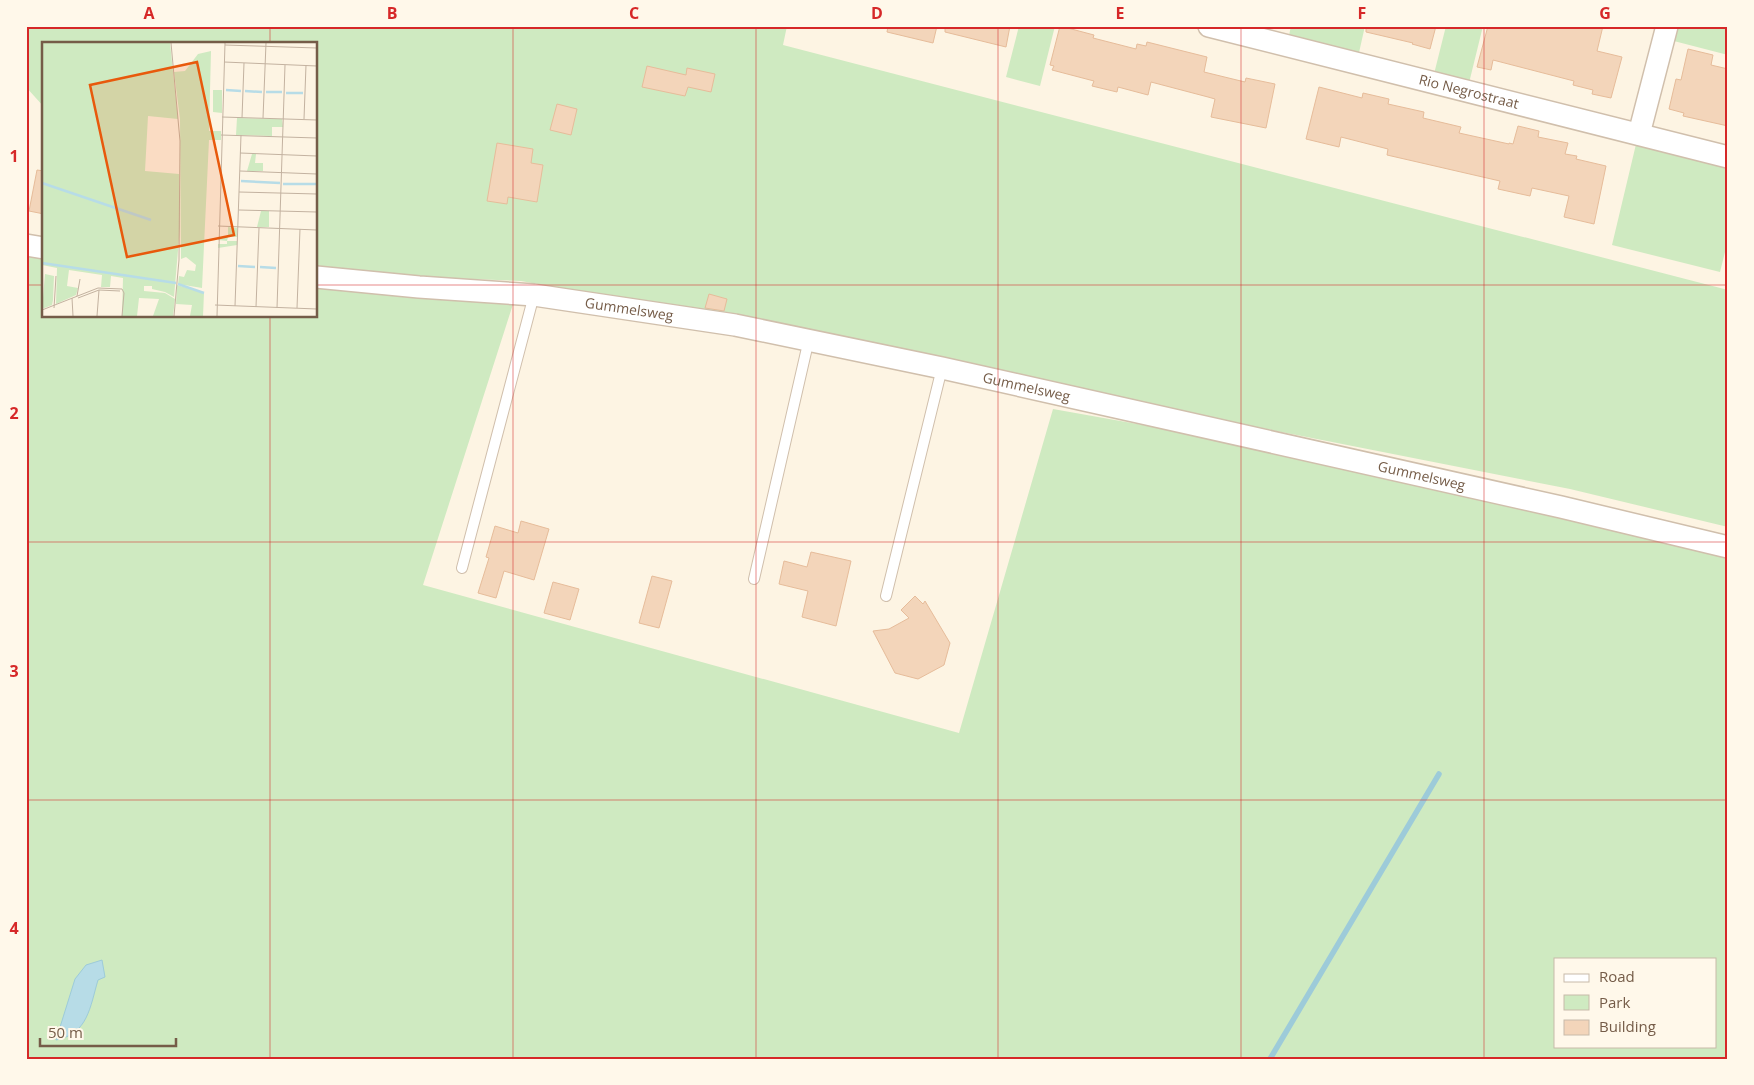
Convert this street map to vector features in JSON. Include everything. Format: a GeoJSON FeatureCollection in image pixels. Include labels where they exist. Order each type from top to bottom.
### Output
{"type":"FeatureCollection","features":[{"type":"Feature","properties":{"kind":"street","name":"Rio Negrostraat"},"geometry":{"type":"LineString","coordinates":[[1209,26],[1728,156]]}},
{"type":"Feature","properties":{"kind":"street"},"geometry":{"type":"LineString","coordinates":[[1639,134],[1667,26]]}},
{"type":"Feature","properties":{"kind":"street"},"geometry":{"type":"LineString","coordinates":[[26,246],[42,248]]}},
{"type":"Feature","properties":{"kind":"street","name":"Gummelsweg"},"geometry":{"type":"LineString","coordinates":[[318,277],[534,295],[735,325],[942,368],[1561,506],[1728,547]]}},
{"type":"Feature","properties":{"kind":"lane"},"geometry":{"type":"LineString","coordinates":[[462,568],[534,295]]}},
{"type":"Feature","properties":{"kind":"lane"},"geometry":{"type":"LineString","coordinates":[[754,578],[809,340]]}},
{"type":"Feature","properties":{"kind":"lane"},"geometry":{"type":"LineString","coordinates":[[886,596],[942,368]]}},
{"type":"Feature","properties":{"kind":"green space"},"geometry":{"type":"Polygon","coordinates":[[[26,26],[787,26],[783,45],[1728,290],[1728,527],[1570,489],[1059,388],[738,320],[521,281],[422,277],[318,267],[318,42],[42,42],[42,105],[26,87],[26,26]]]}},
{"type":"Feature","properties":{"kind":"green space"},"geometry":{"type":"Polygon","coordinates":[[[1019,26],[1055,26],[1040,86],[1006,77],[1019,26]]]}},
{"type":"Feature","properties":{"kind":"green space"},"geometry":{"type":"Polygon","coordinates":[[[1291,26],[1365,26],[1358,57],[1288,40],[1291,26]]]}},
{"type":"Feature","properties":{"kind":"green space"},"geometry":{"type":"Polygon","coordinates":[[[1446,26],[1483,26],[1469,83],[1434,74],[1446,26]]]}},
{"type":"Feature","properties":{"kind":"green space"},"geometry":{"type":"Polygon","coordinates":[[[1673,26],[1728,26],[1728,55],[1670,40],[1673,26]]]}},
{"type":"Feature","properties":{"kind":"green space"},"geometry":{"type":"Polygon","coordinates":[[[1637,140],[1728,162],[1728,240],[1720,272],[1612,245],[1637,140]]]}},
{"type":"Feature","properties":{"kind":"green space"},"geometry":{"type":"Polygon","coordinates":[[[26,251],[42,254],[42,318],[318,318],[318,284],[514,301],[423,585],[959,733],[1053,409],[1569,501],[1728,539],[1728,1059],[26,1059],[26,251]]]}},
{"type":"Feature","properties":{"kind":"water"},"geometry":{"type":"Polygon","coordinates":[[[102,960],[105,977],[98,980],[86,1018],[75,1032],[67,1037],[56,1040],[75,979],[86,965],[102,960]]]}},
{"type":"Feature","properties":{"kind":"building"},"geometry":{"type":"Polygon","coordinates":[[[888,26],[937,26],[933,43],[887,32],[888,26]]]}},
{"type":"Feature","properties":{"kind":"building"},"geometry":{"type":"Polygon","coordinates":[[[945,26],[1010,26],[1006,47],[945,32],[945,26]]]}},
{"type":"Feature","properties":{"kind":"building"},"geometry":{"type":"Polygon","coordinates":[[[1060,26],[1094,35],[1093,38],[1136,49],[1137,44],[1146,46],[1147,42],[1207,57],[1204,72],[1245,82],[1246,78],[1275,84],[1266,128],[1211,117],[1215,99],[1208,97],[1151,82],[1148,95],[1118,87],[1117,92],[1092,86],[1094,81],[1052,70],[1054,66],[1050,65],[1060,26]]]}},
{"type":"Feature","properties":{"kind":"building"},"geometry":{"type":"Polygon","coordinates":[[[1366,26],[1436,26],[1430,49],[1366,32],[1366,26]]]}},
{"type":"Feature","properties":{"kind":"building"},"geometry":{"type":"Polygon","coordinates":[[[1488,26],[1603,26],[1597,51],[1622,57],[1611,98],[1592,94],[1593,90],[1573,85],[1574,81],[1493,60],[1491,70],[1477,67],[1488,26]]]}},
{"type":"Feature","properties":{"kind":"building"},"geometry":{"type":"Polygon","coordinates":[[[1688,49],[1713,55],[1711,65],[1728,69],[1728,126],[1683,116],[1684,113],[1669,109],[1676,79],[1681,80],[1688,49]]]}},
{"type":"Feature","properties":{"kind":"building"},"geometry":{"type":"Polygon","coordinates":[[[647,66],[686,75],[687,68],[715,74],[711,92],[688,87],[685,96],[642,87],[647,66]]]}},
{"type":"Feature","properties":{"kind":"building"},"geometry":{"type":"Polygon","coordinates":[[[1319,87],[1362,98],[1363,93],[1389,99],[1388,104],[1424,112],[1423,118],[1461,127],[1459,133],[1513,144],[1518,126],[1539,131],[1538,137],[1568,143],[1565,154],[1577,156],[1576,159],[1606,166],[1594,224],[1564,217],[1569,196],[1532,188],[1530,196],[1498,189],[1500,181],[1387,155],[1388,149],[1341,137],[1339,147],[1306,139],[1319,87]]]}},
{"type":"Feature","properties":{"kind":"building"},"geometry":{"type":"Polygon","coordinates":[[[557,104],[577,109],[571,135],[550,130],[557,104]]]}},
{"type":"Feature","properties":{"kind":"building"},"geometry":{"type":"Polygon","coordinates":[[[497,143],[533,149],[531,163],[543,165],[537,202],[508,197],[507,204],[487,201],[497,143]]]}},
{"type":"Feature","properties":{"kind":"building"},"geometry":{"type":"Polygon","coordinates":[[[37,170],[42,171],[42,214],[29,211],[37,170]]]}},
{"type":"Feature","properties":{"kind":"building"},"geometry":{"type":"Polygon","coordinates":[[[709,294],[727,299],[724,311],[705,308],[709,294]]]}},
{"type":"Feature","properties":{"kind":"building"},"geometry":{"type":"Polygon","coordinates":[[[521,521],[549,529],[534,580],[504,571],[496,598],[478,593],[489,558],[486,557],[495,526],[518,533],[521,521]]]}},
{"type":"Feature","properties":{"kind":"building"},"geometry":{"type":"Polygon","coordinates":[[[811,552],[851,561],[836,626],[802,617],[808,591],[779,584],[784,561],[807,567],[811,552]]]}},
{"type":"Feature","properties":{"kind":"building"},"geometry":{"type":"Polygon","coordinates":[[[652,576],[672,581],[659,628],[639,623],[652,576]]]}},
{"type":"Feature","properties":{"kind":"building"},"geometry":{"type":"Polygon","coordinates":[[[553,582],[579,589],[570,620],[544,613],[553,582]]]}},
{"type":"Feature","properties":{"kind":"building"},"geometry":{"type":"Polygon","coordinates":[[[915,596],[923,604],[925,601],[950,643],[944,665],[918,679],[895,673],[873,631],[889,629],[909,618],[901,610],[915,596]]]}},
{"type":"Feature","properties":{"kind":"waterway"},"geometry":{"type":"LineString","coordinates":[[1270,1059],[1439,774]]}}]}
